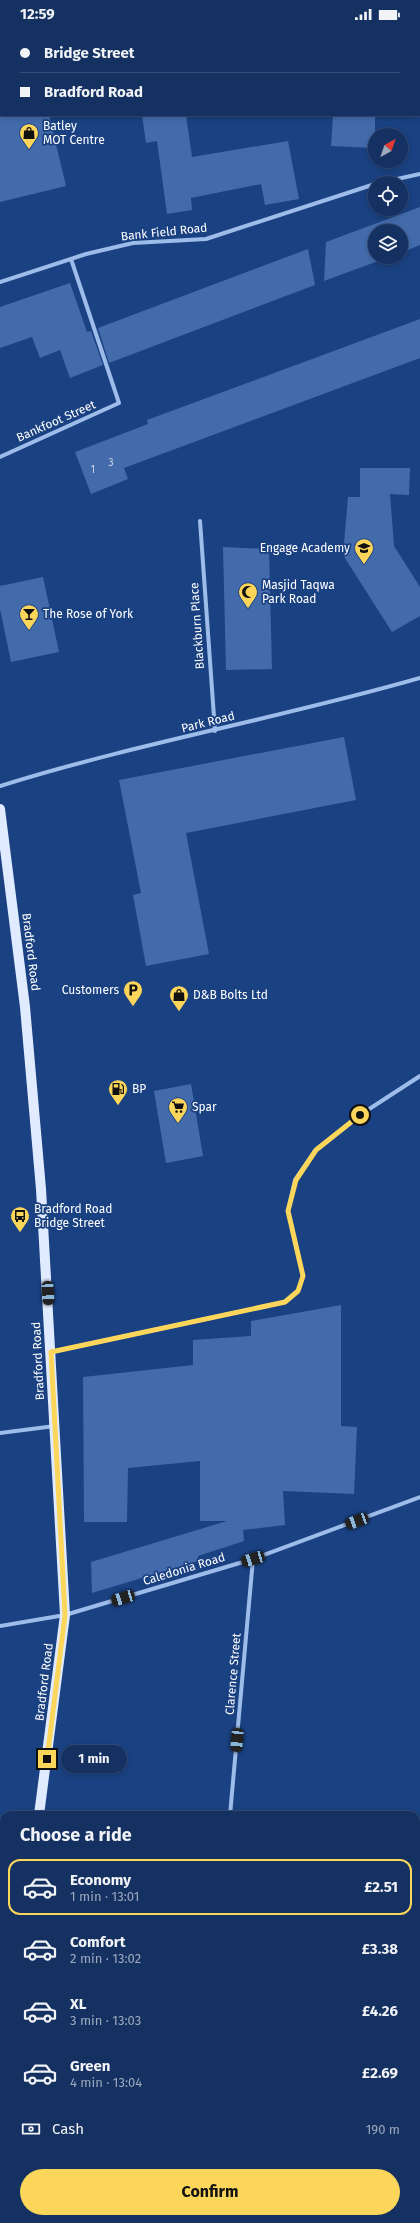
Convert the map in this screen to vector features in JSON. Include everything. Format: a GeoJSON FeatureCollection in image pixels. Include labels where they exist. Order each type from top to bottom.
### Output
{"type":"FeatureCollection","features":[{"type":"Feature","properties":{"kind":"main road","name":"Bradford Road"},"geometry":{"type":"LineString","coordinates":[[0,810],[28,1036],[51,1352],[65,1615],[40,1811]]}},
{"type":"Feature","properties":{"kind":"street"},"geometry":{"type":"LineString","coordinates":[[408,177],[420,174]]}},
{"type":"Feature","properties":{"kind":"street","name":"Bank Field Road"},"geometry":{"type":"LineString","coordinates":[[0,282],[71,259],[133,243],[206,239],[368,186]]}},
{"type":"Feature","properties":{"kind":"street","name":"Bankfoot Street"},"geometry":{"type":"LineString","coordinates":[[0,457],[119,403],[71,259]]}},
{"type":"Feature","properties":{"kind":"street","name":"Blackburn Place"},"geometry":{"type":"LineString","coordinates":[[200,521],[214,731]]}},
{"type":"Feature","properties":{"kind":"street","name":"Park Road"},"geometry":{"type":"LineString","coordinates":[[0,786],[51,770],[365,694],[420,678]]}},
{"type":"Feature","properties":{"kind":"street"},"geometry":{"type":"LineString","coordinates":[[51,1352],[285,1302],[298,1291],[303,1276],[288,1211],[296,1180],[316,1150],[360,1115],[420,1076]]}},
{"type":"Feature","properties":{"kind":"street"},"geometry":{"type":"LineString","coordinates":[[0,1433],[55,1426]]}},
{"type":"Feature","properties":{"kind":"street","name":"Caledonia Road"},"geometry":{"type":"LineString","coordinates":[[0,1626],[65,1615],[253,1559],[420,1497]]}},
{"type":"Feature","properties":{"kind":"street","name":"Clarence Street"},"geometry":{"type":"LineString","coordinates":[[230,1811],[253,1559]]}},
{"type":"Feature","properties":{"kind":"building","name":"Batley MOT Centre"},"geometry":{"type":"Polygon","coordinates":[[[0,116],[49,116],[66,186],[0,202],[0,116]]]}},
{"type":"Feature","properties":{"kind":"building"},"geometry":{"type":"Polygon","coordinates":[[[142,116],[186,116],[192,157],[288,141],[299,199],[265,205],[261,184],[191,198],[192,210],[167,214],[157,141],[146,143],[142,116]]]}},
{"type":"Feature","properties":{"kind":"building"},"geometry":{"type":"Polygon","coordinates":[[[333,116],[375,116],[375,128],[368,128],[368,148],[331,146],[333,116]]]}},
{"type":"Feature","properties":{"kind":"building"},"geometry":{"type":"Polygon","coordinates":[[[420,207],[420,245],[408,250],[408,224],[374,224],[396,216],[408,216],[408,211],[420,207]]]}},
{"type":"Feature","properties":{"kind":"building"},"geometry":{"type":"Polygon","coordinates":[[[368,226],[368,264],[370,264],[324,281],[326,242],[368,226]]]}},
{"type":"Feature","properties":{"kind":"building"},"geometry":{"type":"Polygon","coordinates":[[[308,249],[315,285],[109,363],[98,328],[308,249]]]}},
{"type":"Feature","properties":{"kind":"building"},"geometry":{"type":"Polygon","coordinates":[[[70,283],[87,332],[91,331],[103,365],[70,378],[60,350],[40,358],[32,337],[0,348],[0,307],[70,283]]]}},
{"type":"Feature","properties":{"kind":"building"},"geometry":{"type":"Polygon","coordinates":[[[420,319],[420,358],[124,468],[128,479],[91,494],[75,452],[148,424],[147,420],[420,319]]]}},
{"type":"Feature","properties":{"kind":"building"},"geometry":{"type":"Polygon","coordinates":[[[360,468],[410,468],[409,495],[390,494],[394,546],[420,587],[420,616],[392,632],[343,555],[348,497],[360,497],[360,468]]]}},
{"type":"Feature","properties":{"kind":"building","name":"Masjid Taqwa Park Road"},"geometry":{"type":"Polygon","coordinates":[[[223,547],[269,549],[272,669],[226,670],[223,547]]]}},
{"type":"Feature","properties":{"kind":"building","name":"The Rose of York"},"geometry":{"type":"Polygon","coordinates":[[[43,577],[59,652],[11,662],[0,609],[0,586],[43,577]]]}},
{"type":"Feature","properties":{"kind":"building"},"geometry":{"type":"Polygon","coordinates":[[[344,737],[356,800],[186,833],[209,954],[146,966],[133,895],[141,893],[119,780],[344,737]]]}},
{"type":"Feature","properties":{"kind":"building","name":"Spar"},"geometry":{"type":"Polygon","coordinates":[[[191,1084],[203,1156],[166,1163],[154,1091],[191,1084]]]}},
{"type":"Feature","properties":{"kind":"building"},"geometry":{"type":"Polygon","coordinates":[[[341,1305],[341,1426],[357,1427],[354,1494],[283,1491],[285,1525],[243,1530],[244,1541],[198,1556],[198,1561],[92,1593],[91,1562],[227,1521],[200,1521],[200,1461],[128,1468],[127,1522],[84,1522],[83,1377],[193,1365],[193,1340],[251,1336],[251,1321],[341,1305]]]}},
{"type":"Feature","properties":{"kind":"place","name":"Batley MOT Centre"},"geometry":{"type":"Point","coordinates":[29,150]}},
{"type":"Feature","properties":{"kind":"place","name":"Engage Academy"},"geometry":{"type":"Point","coordinates":[364,565]}},
{"type":"Feature","properties":{"kind":"place","name":"Masjid Taqwa Park Road"},"geometry":{"type":"Point","coordinates":[248,609]}},
{"type":"Feature","properties":{"kind":"place","name":"The Rose of York"},"geometry":{"type":"Point","coordinates":[29,631]}},
{"type":"Feature","properties":{"kind":"place","name":"Customers"},"geometry":{"type":"Point","coordinates":[133,1007]}},
{"type":"Feature","properties":{"kind":"place","name":"D&B Bolts Ltd"},"geometry":{"type":"Point","coordinates":[179,1012]}},
{"type":"Feature","properties":{"kind":"place","name":"BP"},"geometry":{"type":"Point","coordinates":[118,1106]}},
{"type":"Feature","properties":{"kind":"place","name":"Spar"},"geometry":{"type":"Point","coordinates":[178,1124]}},
{"type":"Feature","properties":{"kind":"place","name":"Bradford Road Bridge Street"},"geometry":{"type":"Point","coordinates":[20,1233]}},
{"type":"Feature","properties":{"kind":"route"},"geometry":{"type":"LineString","coordinates":[[47,1759],[65,1615],[51,1352],[285,1302],[298,1291],[303,1276],[288,1211],[296,1180],[316,1150],[360,1115]]}}]}
